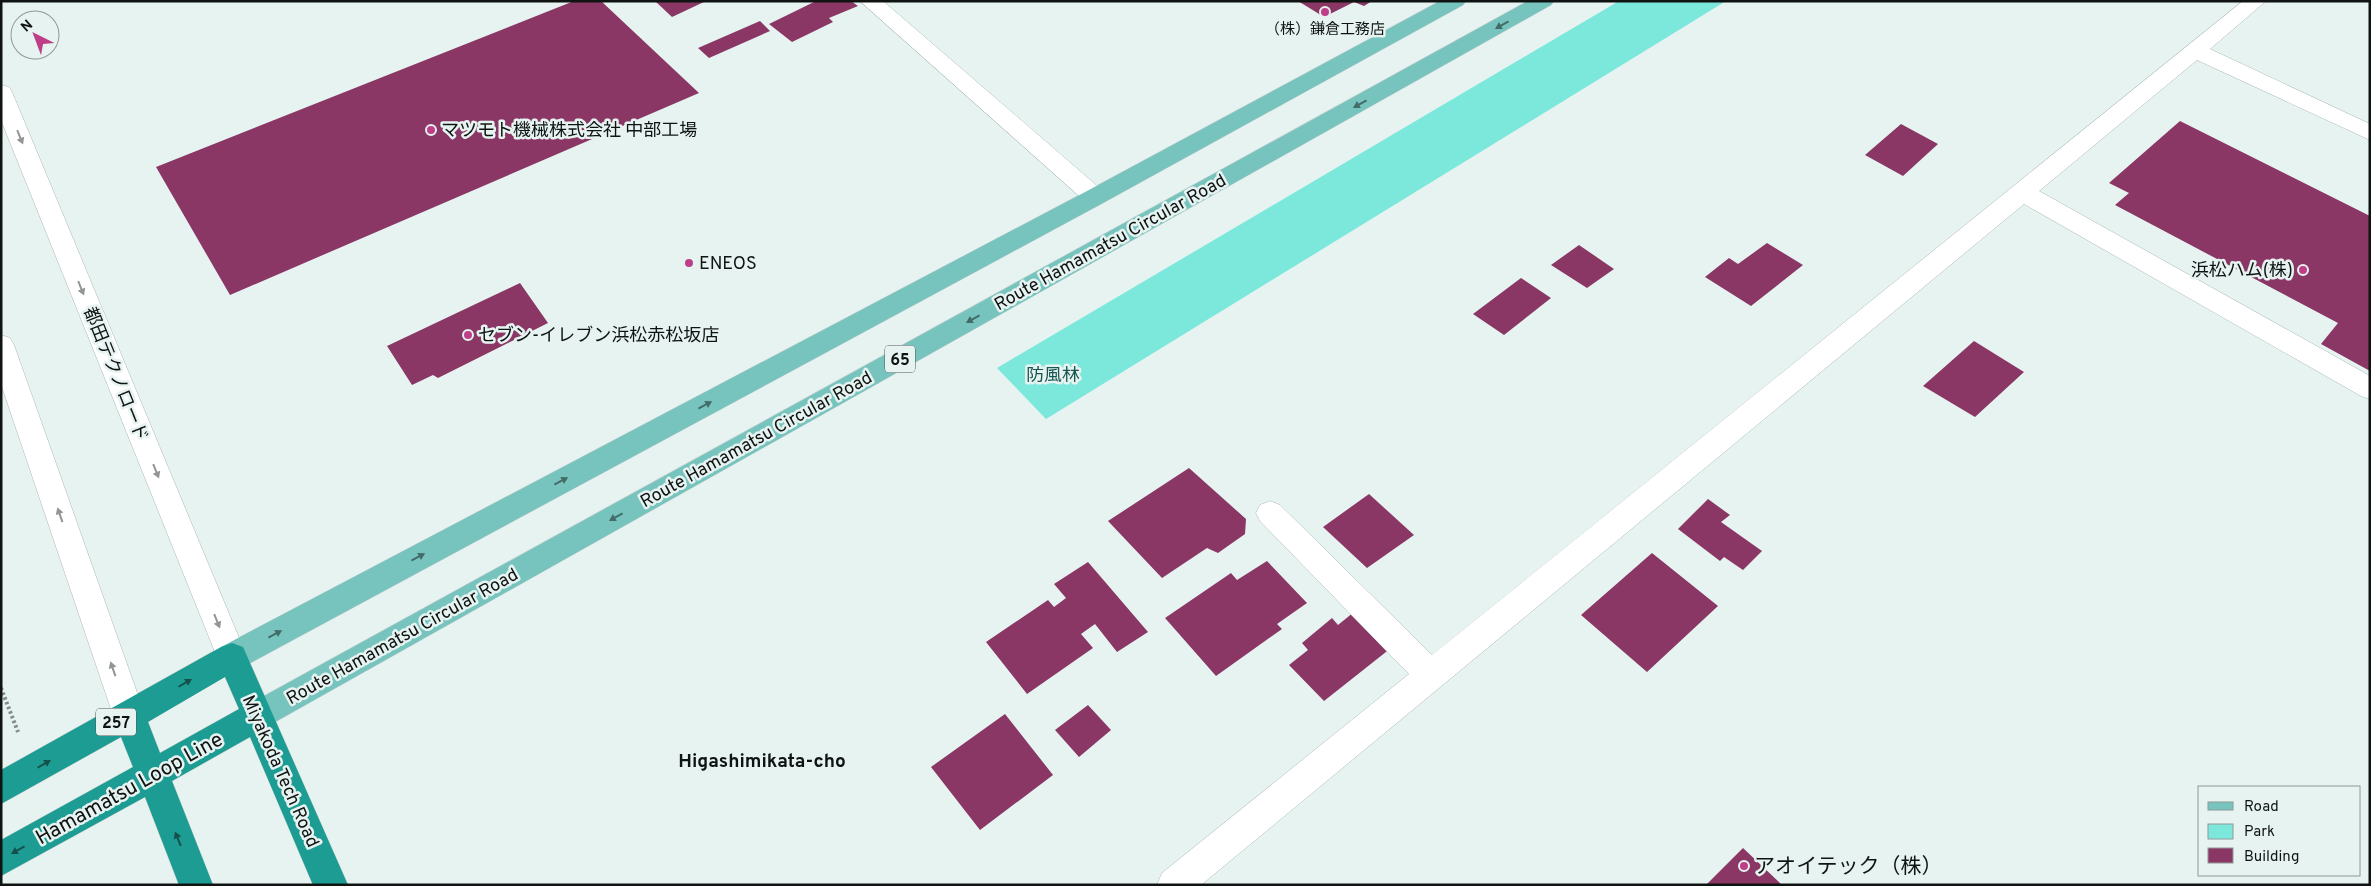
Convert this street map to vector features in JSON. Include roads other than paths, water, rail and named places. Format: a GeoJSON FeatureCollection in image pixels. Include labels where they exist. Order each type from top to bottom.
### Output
{"type":"FeatureCollection","features":[{"type":"Feature","properties":{"kind":"highway","name":"Miyakoda Tech Road"},"geometry":{"type":"LineString","coordinates":[[232,657],[332,885]]}},
{"type":"Feature","properties":{"kind":"highway","name":"257"},"geometry":{"type":"LineString","coordinates":[[1,788],[232,657]]}},
{"type":"Feature","properties":{"kind":"highway","name":"257"},"geometry":{"type":"LineString","coordinates":[[129,715],[196,885]]}},
{"type":"Feature","properties":{"kind":"highway","name":"Hamamatsu Loop Line"},"geometry":{"type":"LineString","coordinates":[[1,859],[257,716]]}},
{"type":"Feature","properties":{"kind":"main road"},"geometry":{"type":"LineString","coordinates":[[232,657],[1095,197],[1456,1]]}},
{"type":"Feature","properties":{"kind":"main road","name":"Route Hamamatsu Circular Road"},"geometry":{"type":"LineString","coordinates":[[257,716],[1544,1]]}},
{"type":"Feature","properties":{"kind":"street"},"geometry":{"type":"LineString","coordinates":[[870,1],[1095,197]]}},
{"type":"Feature","properties":{"kind":"street"},"geometry":{"type":"LineString","coordinates":[[1174,885],[2256,1]]}},
{"type":"Feature","properties":{"kind":"street"},"geometry":{"type":"LineString","coordinates":[[2196,51],[2370,133]]}},
{"type":"Feature","properties":{"kind":"street","name":"都田テクノロード"},"geometry":{"type":"LineString","coordinates":[[1,92],[232,657]]}},
{"type":"Feature","properties":{"kind":"street"},"geometry":{"type":"LineString","coordinates":[[2022,192],[2370,389]]}},
{"type":"Feature","properties":{"kind":"street"},"geometry":{"type":"LineString","coordinates":[[1,345],[129,715]]}},
{"type":"Feature","properties":{"kind":"street"},"geometry":{"type":"LineString","coordinates":[[1270,513],[1431,675]]}},
{"type":"Feature","properties":{"kind":"place","name":"（株）鎌倉工務店"},"geometry":{"type":"Point","coordinates":[1325,12]}},
{"type":"Feature","properties":{"kind":"place","name":"マツモト機械株式会社 中部工場"},"geometry":{"type":"Point","coordinates":[431,130]}},
{"type":"Feature","properties":{"kind":"place","name":"ENEOS"},"geometry":{"type":"Point","coordinates":[689,263]}},
{"type":"Feature","properties":{"kind":"place","name":"浜松ハム(株)"},"geometry":{"type":"Point","coordinates":[2303,270]}},
{"type":"Feature","properties":{"kind":"place","name":"セブン-イレブン浜松赤松坂店"},"geometry":{"type":"Point","coordinates":[468,335]}},
{"type":"Feature","properties":{"kind":"place","name":"アオイテック（株）"},"geometry":{"type":"Point","coordinates":[1744,866]}},
{"type":"Feature","properties":{"kind":"district","name":"Higashimikata-cho"},"geometry":{"type":"Point","coordinates":[762,760]}},
{"type":"Feature","properties":{"kind":"park label","name":"防風林"},"geometry":{"type":"Point","coordinates":[1053,375]}}]}
